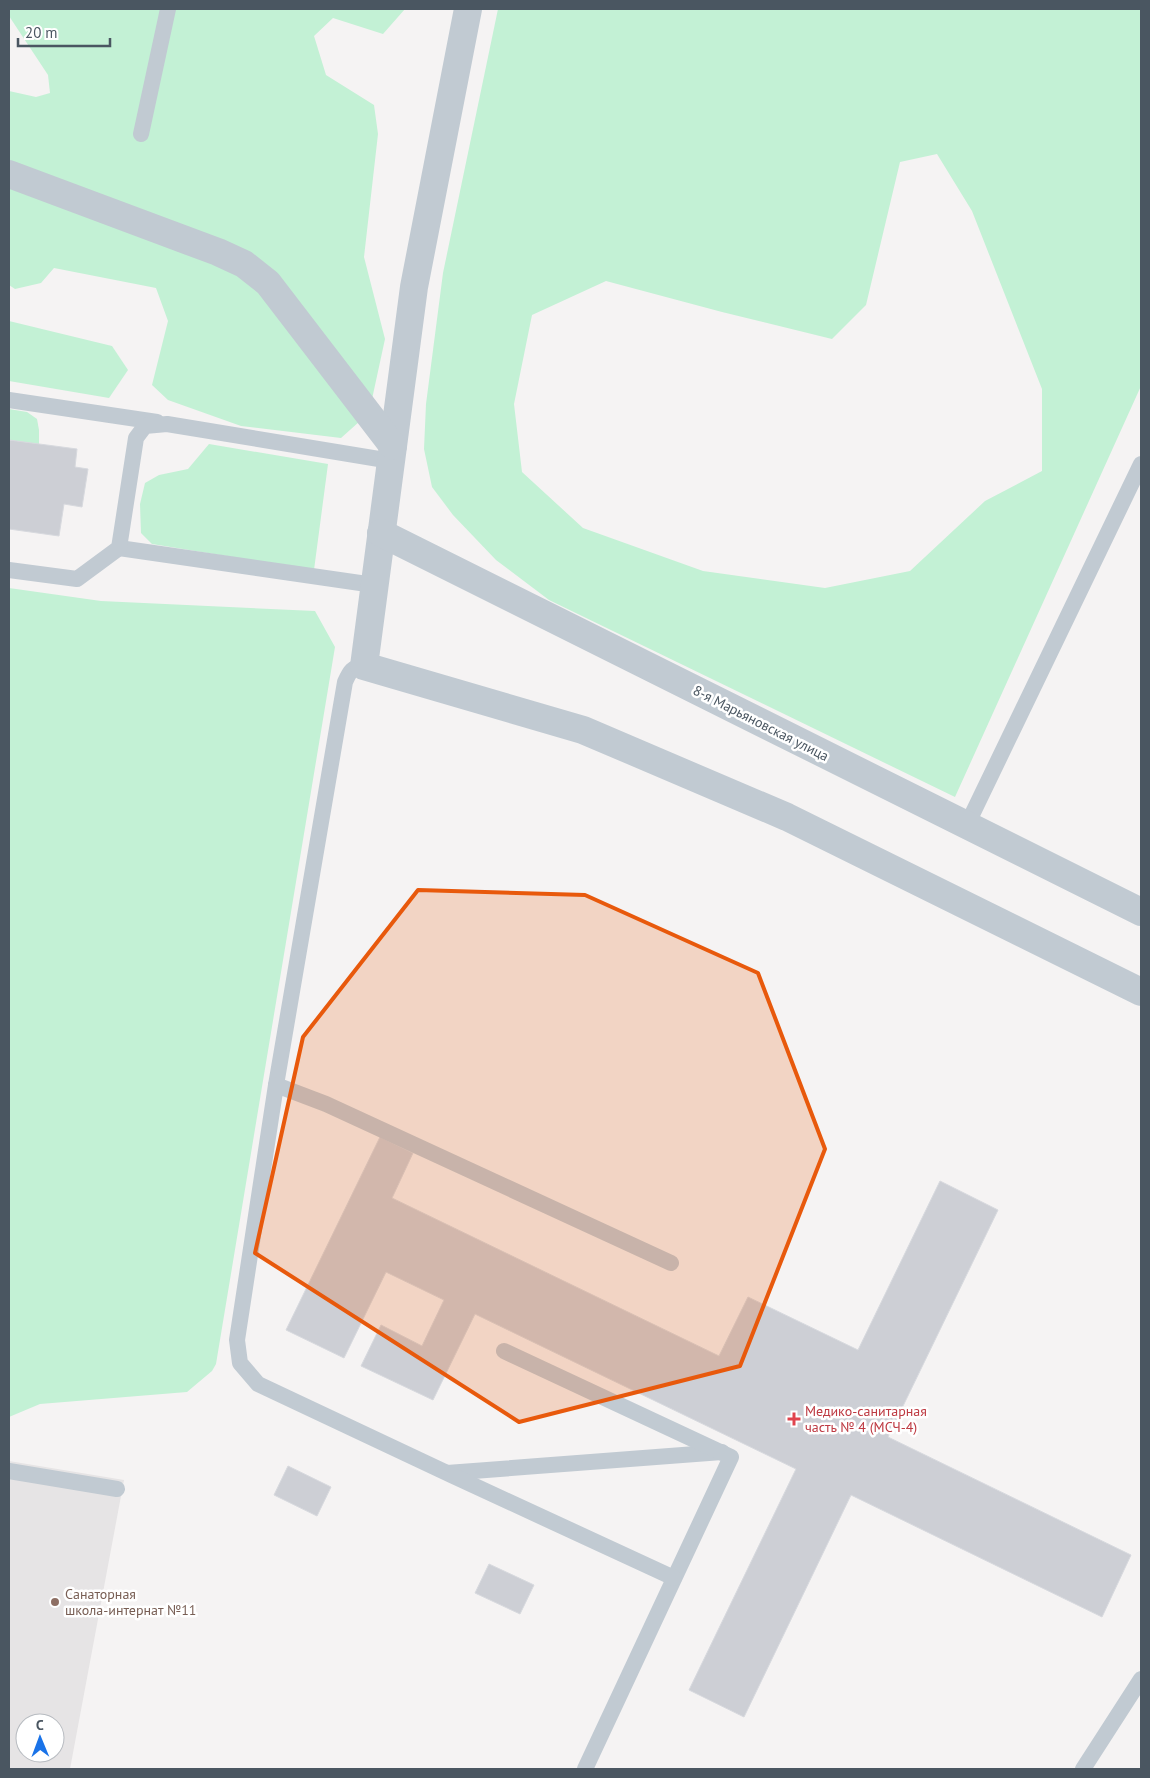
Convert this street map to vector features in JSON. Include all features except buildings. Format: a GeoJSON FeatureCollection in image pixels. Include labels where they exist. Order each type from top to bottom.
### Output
{"type":"FeatureCollection","features":[{"type":"Feature","properties":{"kind":"street"},"geometry":{"type":"LineString","coordinates":[[468,9],[414,288],[364,666],[583,730],[787,817],[1141,992]]}},
{"type":"Feature","properties":{"kind":"street"},"geometry":{"type":"LineString","coordinates":[[9,174],[244,264],[268,283],[392,453]]}},
{"type":"Feature","properties":{"kind":"street","name":"8-я Марьяновская улица"},"geometry":{"type":"LineString","coordinates":[[381,533],[1141,912]]}},
{"type":"Feature","properties":{"kind":"lane"},"geometry":{"type":"LineString","coordinates":[[141,134],[168,9]]}},
{"type":"Feature","properties":{"kind":"lane"},"geometry":{"type":"LineString","coordinates":[[9,400],[167,424],[392,453]]}},
{"type":"Feature","properties":{"kind":"lane"},"geometry":{"type":"LineString","coordinates":[[119,548],[136,438],[145,426],[167,424]]}},
{"type":"Feature","properties":{"kind":"lane"},"geometry":{"type":"LineString","coordinates":[[967,825],[1141,464]]}},
{"type":"Feature","properties":{"kind":"lane"},"geometry":{"type":"LineString","coordinates":[[9,570],[77,579],[119,548],[374,585]]}},
{"type":"Feature","properties":{"kind":"lane"},"geometry":{"type":"LineString","coordinates":[[364,666],[355,667],[350,671],[345,682],[276,1085],[237,1340],[240,1363],[258,1384],[674,1578]]}},
{"type":"Feature","properties":{"kind":"lane"},"geometry":{"type":"LineString","coordinates":[[276,1085],[326,1104],[671,1264]]}},
{"type":"Feature","properties":{"kind":"lane"},"geometry":{"type":"LineString","coordinates":[[504,1351],[731,1457],[585,1769]]}},
{"type":"Feature","properties":{"kind":"lane"},"geometry":{"type":"LineString","coordinates":[[447,1473],[722,1452]]}},
{"type":"Feature","properties":{"kind":"lane"},"geometry":{"type":"LineString","coordinates":[[9,1471],[117,1489]]}},
{"type":"Feature","properties":{"kind":"lane"},"geometry":{"type":"LineString","coordinates":[[1083,1769],[1141,1679]]}},
{"type":"Feature","properties":{"kind":"highlighted area"},"geometry":{"type":"Polygon","coordinates":[[[418,890],[585,895],[758,973],[825,1149],[740,1366],[519,1422],[255,1253],[303,1037],[418,890]]]}},
{"type":"Feature","properties":{"kind":"shaded area","name":"Санаторная школа-интернат №11"},"geometry":{"type":"Polygon","coordinates":[[[9,1461],[124,1480],[70,1769],[9,1769],[9,1461]]]}},
{"type":"Feature","properties":{"kind":"green space"},"geometry":{"type":"Polygon","coordinates":[[[9,9],[405,9],[383,34],[333,18],[314,36],[326,75],[374,105],[378,134],[364,257],[385,339],[369,413],[341,438],[241,426],[168,400],[152,385],[168,321],[156,288],[54,268],[41,283],[15,289],[9,285],[9,91],[36,97],[50,93],[48,75],[9,16],[9,9]]]}},
{"type":"Feature","properties":{"kind":"green space"},"geometry":{"type":"Polygon","coordinates":[[[498,9],[1141,9],[1141,386],[955,797],[549,600],[496,560],[453,515],[432,487],[424,449],[426,404],[443,273],[498,9]],[[937,154],[900,162],[866,305],[832,339],[606,281],[532,315],[514,404],[522,472],[583,528],[703,571],[825,588],[910,571],[985,501],[1042,471],[1042,389],[972,211],[937,154]]]}},
{"type":"Feature","properties":{"kind":"green space"},"geometry":{"type":"Polygon","coordinates":[[[9,321],[112,346],[128,370],[109,398],[9,381],[9,321]]]}},
{"type":"Feature","properties":{"kind":"green space"},"geometry":{"type":"Polygon","coordinates":[[[9,409],[27,412],[37,419],[39,444],[9,440],[9,409]]]}},
{"type":"Feature","properties":{"kind":"green space"},"geometry":{"type":"Polygon","coordinates":[[[209,444],[328,464],[314,570],[152,544],[141,533],[140,504],[145,483],[159,475],[188,469],[209,444]]]}},
{"type":"Feature","properties":{"kind":"green space"},"geometry":{"type":"Polygon","coordinates":[[[9,588],[101,601],[315,611],[335,647],[216,1364],[212,1371],[187,1392],[40,1404],[9,1417],[9,588]]]}},
{"type":"Feature","properties":{"kind":"place","name":"Медико-санитарная часть № 4 (МСЧ-4)"},"geometry":{"type":"Point","coordinates":[794,1419]}},
{"type":"Feature","properties":{"kind":"place","name":"Санаторная школа-интернат №11"},"geometry":{"type":"Point","coordinates":[55,1602]}}]}
